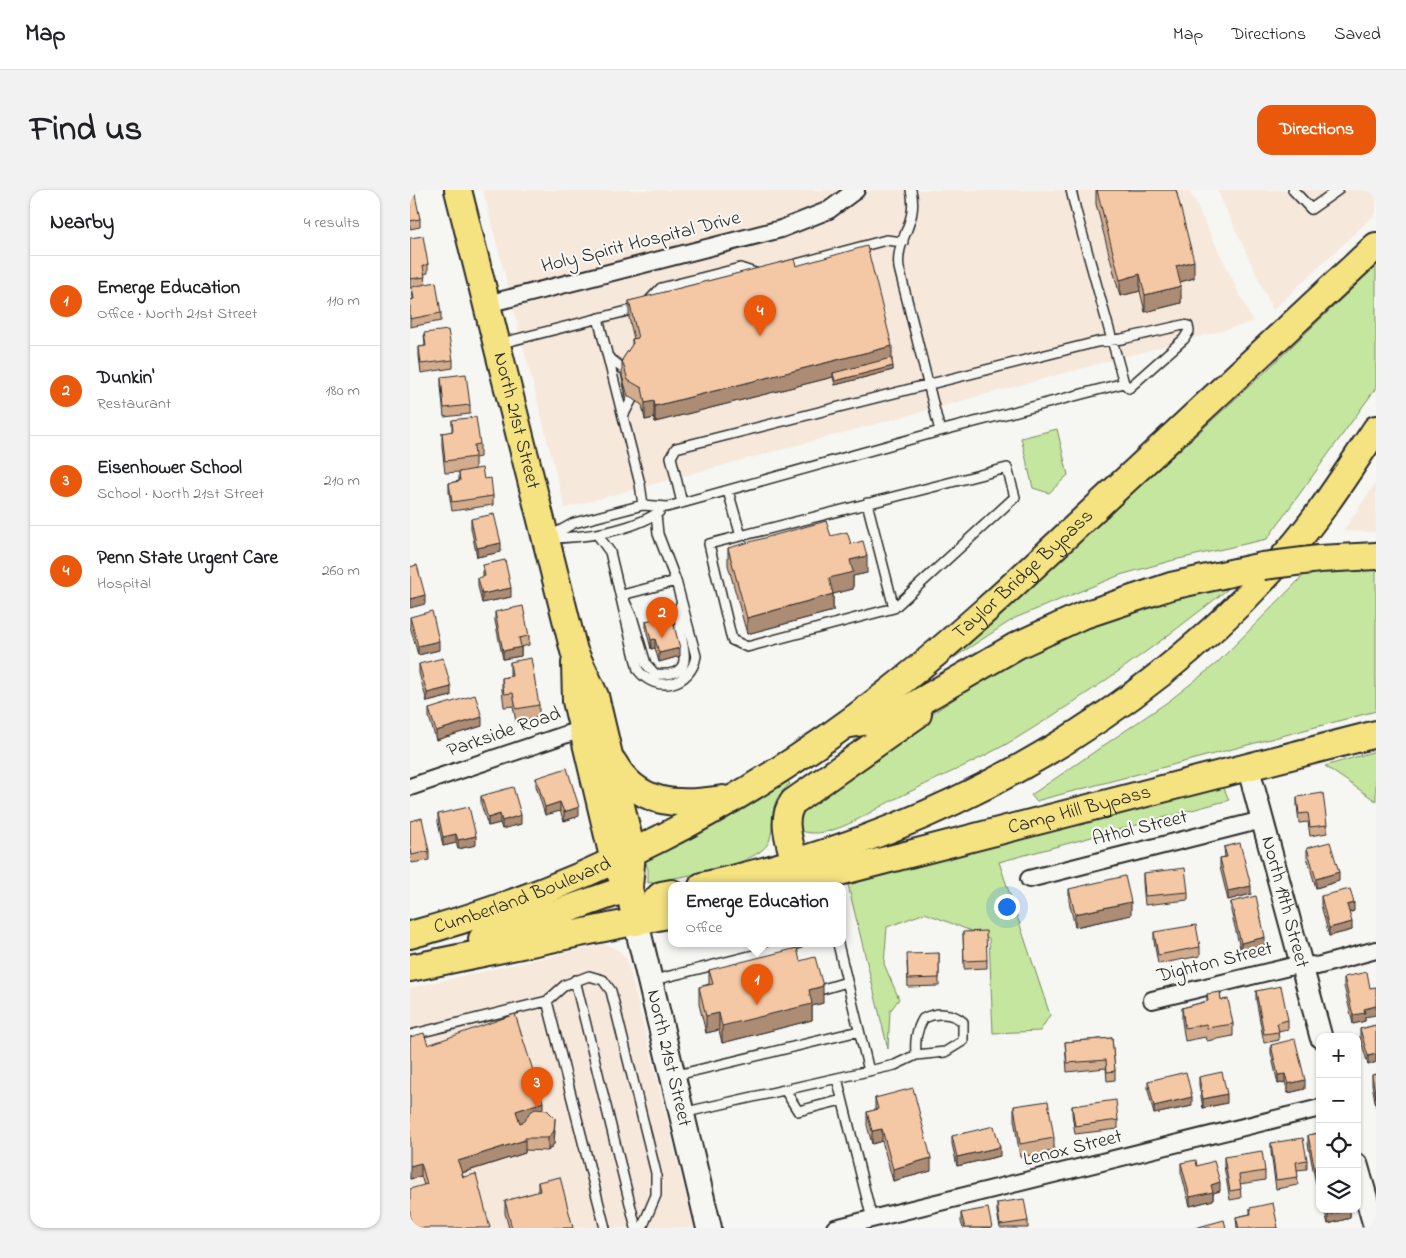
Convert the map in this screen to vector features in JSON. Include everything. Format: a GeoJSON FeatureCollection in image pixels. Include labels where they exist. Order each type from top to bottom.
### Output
{"type":"FeatureCollection","features":[{"type":"Feature","properties":{"kind":"main road","name":"North 21st Street"},"geometry":{"type":"LineString","coordinates":[[458,190],[574,650],[576,701],[582,729],[623,856]]}},
{"type":"Feature","properties":{"kind":"main road","name":"Taylor Bridge Bypass"},"geometry":{"type":"LineString","coordinates":[[623,856],[733,798],[845,725],[886,694],[972,623],[1376,246]]}},
{"type":"Feature","properties":{"kind":"main road"},"geometry":{"type":"LineString","coordinates":[[718,882],[795,863],[901,825],[980,789],[1056,746],[1128,698],[1196,644],[1261,582],[1316,518],[1376,429]]}},
{"type":"Feature","properties":{"kind":"main road"},"geometry":{"type":"LineString","coordinates":[[794,882],[891,847],[987,804],[1065,761],[1116,726],[1207,656],[1273,593],[1329,528],[1376,459]]}},
{"type":"Feature","properties":{"kind":"main road"},"geometry":{"type":"LineString","coordinates":[[845,725],[880,719],[902,712],[978,667],[1053,628],[1104,608],[1171,586],[1263,566],[1319,559],[1376,556]]}},
{"type":"Feature","properties":{"kind":"main road","name":"North 21st Street"},"geometry":{"type":"LineString","coordinates":[[574,650],[596,696],[609,755],[623,856],[636,922],[709,1228]]}},
{"type":"Feature","properties":{"kind":"main road"},"geometry":{"type":"LineString","coordinates":[[795,863],[786,824],[788,809],[793,802],[892,735],[978,667]]}},
{"type":"Feature","properties":{"kind":"main road","name":"Camp Hill Bypass"},"geometry":{"type":"LineString","coordinates":[[799,882],[1376,734]]}},
{"type":"Feature","properties":{"kind":"main road"},"geometry":{"type":"LineString","coordinates":[[609,755],[619,773],[630,784],[642,793],[656,799],[686,803],[733,798]]}},
{"type":"Feature","properties":{"kind":"main road","name":"Cumberland Boulevard"},"geometry":{"type":"LineString","coordinates":[[410,935],[521,900],[623,856]]}},
{"type":"Feature","properties":{"kind":"main road"},"geometry":{"type":"LineString","coordinates":[[410,963],[629,888]]}},
{"type":"Feature","properties":{"kind":"main road"},"geometry":{"type":"LineString","coordinates":[[636,922],[661,895],[668,894]]}},
{"type":"Feature","properties":{"kind":"main road"},"geometry":{"type":"LineString","coordinates":[[636,922],[668,915]]}},
{"type":"Feature","properties":{"kind":"main road","name":"Cumberland Boulevard"},"geometry":{"type":"LineString","coordinates":[[410,968],[636,922]]}},
{"type":"Feature","properties":{"kind":"street","name":"Holy Spirit Hospital Drive"},"geometry":{"type":"LineString","coordinates":[[487,304],[782,228],[829,210],[856,190]]}},
{"type":"Feature","properties":{"kind":"street","name":"Parkside Road"},"geometry":{"type":"LineString","coordinates":[[410,787],[582,729]]}},
{"type":"Feature","properties":{"kind":"street","name":"North 19th Street"},"geometry":{"type":"LineString","coordinates":[[1248,767],[1320,1033]]}},
{"type":"Feature","properties":{"kind":"street","name":"Athol Street"},"geometry":{"type":"LineString","coordinates":[[1029,879],[1262,820]]}},
{"type":"Feature","properties":{"kind":"street","name":"Dighton Street"},"geometry":{"type":"LineString","coordinates":[[1152,1000],[1301,964],[1317,966],[1376,950]]}},
{"type":"Feature","properties":{"kind":"street","name":"Lenox Street"},"geometry":{"type":"LineString","coordinates":[[835,1228],[1316,1109]]}},
{"type":"Feature","properties":{"kind":"street"},"geometry":{"type":"LineString","coordinates":[[1358,1168],[1375,1228]]}},
{"type":"Feature","properties":{"kind":"lane"},"geometry":{"type":"LineString","coordinates":[[910,190],[914,208],[898,254],[899,268],[940,431]]}},
{"type":"Feature","properties":{"kind":"lane"},"geometry":{"type":"LineString","coordinates":[[682,503],[672,457],[676,448],[928,383],[1097,342],[1112,341],[1183,324],[1189,328],[1184,339],[1129,388],[1124,383],[1112,341],[1070,190]]}},
{"type":"Feature","properties":{"kind":"lane"},"geometry":{"type":"LineString","coordinates":[[1293,190],[1311,209],[1338,190]]}},
{"type":"Feature","properties":{"kind":"lane"},"geometry":{"type":"LineString","coordinates":[[497,344],[642,307],[661,288],[740,268],[758,274],[886,240],[902,242]]}},
{"type":"Feature","properties":{"kind":"lane"},"geometry":{"type":"LineString","coordinates":[[598,318],[640,484],[643,504]]}},
{"type":"Feature","properties":{"kind":"lane"},"geometry":{"type":"LineString","coordinates":[[608,357],[626,371],[632,399],[623,416]]}},
{"type":"Feature","properties":{"kind":"lane"},"geometry":{"type":"LineString","coordinates":[[547,538],[579,538],[597,534],[648,520],[667,507],[940,431],[1124,383]]}},
{"type":"Feature","properties":{"kind":"lane"},"geometry":{"type":"LineString","coordinates":[[1007,468],[1015,497],[894,608],[746,647],[732,640],[708,544],[867,503],[1007,468]]}},
{"type":"Feature","properties":{"kind":"lane"},"geometry":{"type":"LineString","coordinates":[[728,491],[741,536]]}},
{"type":"Feature","properties":{"kind":"lane"},"geometry":{"type":"LineString","coordinates":[[867,503],[894,608]]}},
{"type":"Feature","properties":{"kind":"lane"},"geometry":{"type":"LineString","coordinates":[[547,538],[574,523],[643,504],[667,507]]}},
{"type":"Feature","properties":{"kind":"lane"},"geometry":{"type":"LineString","coordinates":[[597,534],[610,552],[622,595],[634,620],[646,664],[655,674],[682,668],[685,663],[686,654],[680,628],[680,596],[658,534],[656,514]]}},
{"type":"Feature","properties":{"kind":"lane"},"geometry":{"type":"LineString","coordinates":[[622,595],[676,581]]}},
{"type":"Feature","properties":{"kind":"lane"},"geometry":{"type":"LineString","coordinates":[[650,981],[786,947]]}},
{"type":"Feature","properties":{"kind":"lane"},"geometry":{"type":"LineString","coordinates":[[839,947],[869,1071]]}},
{"type":"Feature","properties":{"kind":"lane"},"geometry":{"type":"LineString","coordinates":[[410,1035],[547,1001],[565,985],[590,976],[598,977],[607,984],[611,991],[656,1173],[656,1195],[642,1228]]}},
{"type":"Feature","properties":{"kind":"lane"},"geometry":{"type":"LineString","coordinates":[[575,980],[636,1228]]}},
{"type":"Feature","properties":{"kind":"lane"},"geometry":{"type":"LineString","coordinates":[[823,988],[847,982]]}},
{"type":"Feature","properties":{"kind":"lane"},"geometry":{"type":"LineString","coordinates":[[547,1001],[605,1228]]}},
{"type":"Feature","properties":{"kind":"lane"},"geometry":{"type":"LineString","coordinates":[[682,1113],[894,1065],[916,1055],[945,1052],[963,1041],[963,1022],[958,1017],[941,1014],[923,1019],[915,1040],[916,1055]]}},
{"type":"Feature","properties":{"kind":"lane"},"geometry":{"type":"LineString","coordinates":[[673,1076],[859,1031]]}},
{"type":"Feature","properties":{"kind":"lane"},"geometry":{"type":"LineString","coordinates":[[837,1078],[872,1219]]}},
{"type":"Feature","properties":{"kind":"lane"},"geometry":{"type":"LineString","coordinates":[[784,1090],[798,1111],[842,1100]]}},
{"type":"Feature","properties":{"kind":"shaded area"},"geometry":{"type":"Polygon","coordinates":[[[483,190],[1189,190],[1253,322],[565,508],[483,190]]]}},
{"type":"Feature","properties":{"kind":"shaded area"},"geometry":{"type":"Polygon","coordinates":[[[1217,190],[1376,190],[1376,213],[1273,310],[1217,190]]]}},
{"type":"Feature","properties":{"kind":"shaded area"},"geometry":{"type":"Polygon","coordinates":[[[1376,483],[1376,532],[1343,531],[1376,483]]]}},
{"type":"Feature","properties":{"kind":"shaded area"},"geometry":{"type":"Polygon","coordinates":[[[605,944],[618,950],[627,960],[694,1228],[410,1228],[410,988],[605,944]]]}},
{"type":"Feature","properties":{"kind":"green space"},"geometry":{"type":"Polygon","coordinates":[[[1376,266],[1376,388],[1267,539],[1174,560],[1120,575],[1015,618],[941,666],[939,660],[1006,609],[1267,370],[1376,266]]]}},
{"type":"Feature","properties":{"kind":"green space"},"geometry":{"type":"Polygon","coordinates":[[[1057,429],[1068,475],[1049,493],[1033,488],[1021,438],[1057,429]]]}},
{"type":"Feature","properties":{"kind":"green space"},"geometry":{"type":"Polygon","coordinates":[[[1376,568],[1376,711],[1036,801],[1031,795],[1169,701],[1217,663],[1306,573],[1376,568]]]}},
{"type":"Feature","properties":{"kind":"green space"},"geometry":{"type":"Polygon","coordinates":[[[1228,589],[1151,648],[1017,738],[837,829],[813,833],[801,831],[797,824],[800,809],[898,737],[1000,670],[1054,642],[1110,618],[1168,600],[1228,589]]]}},
{"type":"Feature","properties":{"kind":"green space"},"geometry":{"type":"Polygon","coordinates":[[[1376,751],[1376,801],[1325,766],[1376,751]]]}},
{"type":"Feature","properties":{"kind":"green space"},"geometry":{"type":"Polygon","coordinates":[[[784,775],[790,784],[775,803],[770,839],[764,849],[735,864],[648,883],[648,869],[643,854],[784,775]]]}},
{"type":"Feature","properties":{"kind":"green space"},"geometry":{"type":"Polygon","coordinates":[[[1222,784],[1229,800],[999,862],[1050,1015],[1040,1031],[993,1033],[989,938],[925,913],[887,927],[884,964],[899,999],[890,1011],[888,1049],[848,885],[1222,784]]]}},
{"type":"Feature","properties":{"kind":"building"},"geometry":{"type":"Polygon","coordinates":[[[410,190],[414,190],[420,219],[410,221],[410,190]]]}},
{"type":"Feature","properties":{"kind":"building"},"geometry":{"type":"Polygon","coordinates":[[[1097,190],[1176,190],[1194,261],[1176,266],[1181,286],[1145,295],[1140,274],[1120,280],[1097,190]]]}},
{"type":"Feature","properties":{"kind":"building"},"geometry":{"type":"Polygon","coordinates":[[[423,236],[428,264],[423,266],[425,277],[410,279],[410,238],[423,236]]]}},
{"type":"Feature","properties":{"kind":"building"},"geometry":{"type":"Polygon","coordinates":[[[867,246],[892,346],[655,406],[654,401],[645,403],[642,388],[628,380],[622,360],[633,343],[632,339],[638,338],[629,301],[794,259],[796,266],[867,246]]]}},
{"type":"Feature","properties":{"kind":"building"},"geometry":{"type":"Polygon","coordinates":[[[436,282],[441,313],[410,319],[410,300],[414,299],[412,287],[436,282]]]}},
{"type":"Feature","properties":{"kind":"building"},"geometry":{"type":"Polygon","coordinates":[[[448,330],[453,360],[421,364],[419,347],[426,346],[424,333],[448,330]]]}},
{"type":"Feature","properties":{"kind":"building"},"geometry":{"type":"Polygon","coordinates":[[[891,358],[893,366],[835,381],[833,373],[891,358]]]}},
{"type":"Feature","properties":{"kind":"building"},"geometry":{"type":"Polygon","coordinates":[[[466,374],[470,405],[444,408],[441,377],[466,374]]]}},
{"type":"Feature","properties":{"kind":"building"},"geometry":{"type":"Polygon","coordinates":[[[476,417],[480,444],[474,445],[475,457],[445,461],[442,433],[453,431],[452,420],[476,417]]]}},
{"type":"Feature","properties":{"kind":"building"},"geometry":{"type":"Polygon","coordinates":[[[482,468],[484,479],[491,478],[493,496],[452,502],[449,483],[460,481],[459,472],[482,468]]]}},
{"type":"Feature","properties":{"kind":"building"},"geometry":{"type":"Polygon","coordinates":[[[494,514],[501,543],[477,548],[471,519],[494,514]]]}},
{"type":"Feature","properties":{"kind":"building"},"geometry":{"type":"Polygon","coordinates":[[[826,521],[831,536],[847,532],[851,544],[863,541],[867,556],[850,560],[853,572],[829,578],[833,594],[747,618],[728,548],[826,521]]]}},
{"type":"Feature","properties":{"kind":"building"},"geometry":{"type":"Polygon","coordinates":[[[505,560],[511,588],[482,594],[478,578],[485,576],[483,565],[505,560]]]}},
{"type":"Feature","properties":{"kind":"building"},"geometry":{"type":"Polygon","coordinates":[[[417,565],[425,595],[410,599],[410,567],[417,565]]]}},
{"type":"Feature","properties":{"kind":"building"},"geometry":{"type":"Polygon","coordinates":[[[523,606],[529,636],[519,638],[521,647],[503,651],[495,612],[523,606]]]}},
{"type":"Feature","properties":{"kind":"building"},"geometry":{"type":"Polygon","coordinates":[[[432,611],[439,641],[418,646],[410,617],[432,611]]]}},
{"type":"Feature","properties":{"kind":"building"},"geometry":{"type":"Polygon","coordinates":[[[665,616],[666,620],[672,618],[680,648],[659,653],[655,639],[651,640],[646,621],[665,616]]]}},
{"type":"Feature","properties":{"kind":"building"},"geometry":{"type":"Polygon","coordinates":[[[443,658],[451,687],[427,693],[419,664],[443,658]]]}},
{"type":"Feature","properties":{"kind":"building"},"geometry":{"type":"Polygon","coordinates":[[[531,658],[539,705],[516,709],[513,693],[504,694],[502,678],[512,676],[510,662],[531,658]]]}},
{"type":"Feature","properties":{"kind":"building"},"geometry":{"type":"Polygon","coordinates":[[[475,695],[482,717],[436,731],[429,709],[475,695]]]}},
{"type":"Feature","properties":{"kind":"building"},"geometry":{"type":"Polygon","coordinates":[[[567,768],[579,807],[564,812],[560,802],[545,807],[536,778],[567,768]]]}},
{"type":"Feature","properties":{"kind":"building"},"geometry":{"type":"Polygon","coordinates":[[[513,787],[521,815],[502,821],[500,814],[488,818],[481,796],[513,787]]]}},
{"type":"Feature","properties":{"kind":"building"},"geometry":{"type":"Polygon","coordinates":[[[1323,793],[1327,825],[1310,827],[1308,813],[1299,814],[1297,797],[1323,793]]]}},
{"type":"Feature","properties":{"kind":"building"},"geometry":{"type":"Polygon","coordinates":[[[469,807],[476,836],[458,840],[456,834],[443,837],[438,814],[469,807]]]}},
{"type":"Feature","properties":{"kind":"building"},"geometry":{"type":"Polygon","coordinates":[[[422,818],[429,851],[412,855],[410,849],[410,821],[422,818]]]}},
{"type":"Feature","properties":{"kind":"building"},"geometry":{"type":"Polygon","coordinates":[[[1330,842],[1339,872],[1316,879],[1307,848],[1330,842]]]}},
{"type":"Feature","properties":{"kind":"building"},"geometry":{"type":"Polygon","coordinates":[[[1240,843],[1251,886],[1228,891],[1220,858],[1227,857],[1224,847],[1240,843]]]}},
{"type":"Feature","properties":{"kind":"building"},"geometry":{"type":"Polygon","coordinates":[[[1185,868],[1188,892],[1145,896],[1143,873],[1185,868]]]}},
{"type":"Feature","properties":{"kind":"building"},"geometry":{"type":"Polygon","coordinates":[[[1125,876],[1131,902],[1075,914],[1069,889],[1125,876]]]}},
{"type":"Feature","properties":{"kind":"building"},"geometry":{"type":"Polygon","coordinates":[[[1350,889],[1354,903],[1347,905],[1352,922],[1329,928],[1321,896],[1350,889]]]}},
{"type":"Feature","properties":{"kind":"building"},"geometry":{"type":"Polygon","coordinates":[[[1256,896],[1265,937],[1241,943],[1231,902],[1256,896]]]}},
{"type":"Feature","properties":{"kind":"building"},"geometry":{"type":"Polygon","coordinates":[[[1196,925],[1200,947],[1158,955],[1154,932],[1196,925]]]}},
{"type":"Feature","properties":{"kind":"building"},"geometry":{"type":"Polygon","coordinates":[[[986,931],[987,960],[964,961],[963,932],[986,931]]]}},
{"type":"Feature","properties":{"kind":"building"},"geometry":{"type":"Polygon","coordinates":[[[797,948],[800,961],[815,957],[823,986],[809,990],[812,1004],[722,1026],[719,1013],[706,1016],[699,987],[713,984],[709,970],[797,948]]]}},
{"type":"Feature","properties":{"kind":"building"},"geometry":{"type":"Polygon","coordinates":[[[939,953],[939,978],[908,979],[907,954],[939,953]]]}},
{"type":"Feature","properties":{"kind":"building"},"geometry":{"type":"Polygon","coordinates":[[[1367,972],[1370,988],[1376,987],[1376,1006],[1364,1009],[1365,1013],[1353,1015],[1344,977],[1367,972]]]}},
{"type":"Feature","properties":{"kind":"building"},"geometry":{"type":"Polygon","coordinates":[[[1281,986],[1288,1020],[1277,1023],[1279,1032],[1264,1034],[1256,991],[1281,986]]]}},
{"type":"Feature","properties":{"kind":"building"},"geometry":{"type":"Polygon","coordinates":[[[1220,992],[1221,1000],[1228,999],[1233,1024],[1207,1028],[1206,1024],[1185,1028],[1182,1008],[1208,1001],[1207,994],[1220,992]]]}},
{"type":"Feature","properties":{"kind":"building"},"geometry":{"type":"Polygon","coordinates":[[[515,1014],[543,1102],[516,1111],[520,1123],[525,1121],[529,1113],[535,1109],[547,1110],[555,1118],[554,1131],[548,1138],[525,1138],[525,1140],[458,1161],[463,1177],[476,1174],[490,1228],[410,1228],[410,1189],[427,1184],[421,1163],[410,1166],[410,1037],[424,1033],[428,1045],[515,1014]]]}},
{"type":"Feature","properties":{"kind":"building"},"geometry":{"type":"Polygon","coordinates":[[[1376,1025],[1376,1054],[1368,1056],[1360,1029],[1376,1025]]]}},
{"type":"Feature","properties":{"kind":"building"},"geometry":{"type":"Polygon","coordinates":[[[1112,1038],[1115,1071],[1107,1072],[1106,1060],[1067,1063],[1065,1042],[1112,1038]]]}},
{"type":"Feature","properties":{"kind":"building"},"geometry":{"type":"Polygon","coordinates":[[[1295,1039],[1305,1080],[1288,1084],[1285,1074],[1278,1075],[1271,1045],[1295,1039]]]}},
{"type":"Feature","properties":{"kind":"building"},"geometry":{"type":"Polygon","coordinates":[[[1186,1072],[1192,1097],[1154,1106],[1148,1081],[1186,1072]]]}},
{"type":"Feature","properties":{"kind":"building"},"geometry":{"type":"Polygon","coordinates":[[[1222,1072],[1227,1094],[1203,1099],[1199,1077],[1222,1072]]]}},
{"type":"Feature","properties":{"kind":"building"},"geometry":{"type":"Polygon","coordinates":[[[1376,1074],[1376,1098],[1372,1075],[1376,1074]]]}},
{"type":"Feature","properties":{"kind":"building"},"geometry":{"type":"Polygon","coordinates":[[[913,1088],[931,1158],[893,1169],[882,1129],[872,1131],[867,1112],[878,1109],[875,1098],[913,1088]]]}},
{"type":"Feature","properties":{"kind":"building"},"geometry":{"type":"Polygon","coordinates":[[[1116,1100],[1118,1120],[1075,1126],[1072,1106],[1116,1100]]]}},
{"type":"Feature","properties":{"kind":"building"},"geometry":{"type":"Polygon","coordinates":[[[1048,1101],[1054,1138],[1020,1144],[1014,1106],[1048,1101]]]}},
{"type":"Feature","properties":{"kind":"building"},"geometry":{"type":"Polygon","coordinates":[[[994,1126],[1000,1147],[957,1157],[952,1136],[994,1126]]]}},
{"type":"Feature","properties":{"kind":"building"},"geometry":{"type":"Polygon","coordinates":[[[1316,1134],[1316,1176],[1308,1135],[1316,1134]]]}},
{"type":"Feature","properties":{"kind":"building"},"geometry":{"type":"Polygon","coordinates":[[[1303,1138],[1307,1160],[1296,1162],[1298,1177],[1276,1180],[1271,1143],[1303,1138]]]}},
{"type":"Feature","properties":{"kind":"building"},"geometry":{"type":"Polygon","coordinates":[[[1262,1151],[1265,1171],[1239,1175],[1241,1189],[1230,1191],[1224,1157],[1262,1151]]]}},
{"type":"Feature","properties":{"kind":"building"},"geometry":{"type":"Polygon","coordinates":[[[1196,1160],[1197,1166],[1214,1161],[1220,1182],[1211,1185],[1213,1192],[1190,1197],[1181,1163],[1196,1160]]]}},
{"type":"Feature","properties":{"kind":"building"},"geometry":{"type":"Polygon","coordinates":[[[560,1177],[573,1228],[512,1228],[505,1201],[540,1191],[538,1182],[560,1177]]]}},
{"type":"Feature","properties":{"kind":"building"},"geometry":{"type":"Polygon","coordinates":[[[1024,1199],[1028,1221],[1000,1225],[997,1203],[1024,1199]]]}},
{"type":"Feature","properties":{"kind":"building"},"geometry":{"type":"Polygon","coordinates":[[[1273,1203],[1278,1228],[1239,1228],[1236,1217],[1251,1214],[1250,1208],[1273,1203]]]}},
{"type":"Feature","properties":{"kind":"building"},"geometry":{"type":"Polygon","coordinates":[[[988,1208],[992,1228],[965,1228],[961,1213],[988,1208]]]}},
{"type":"Feature","properties":{"kind":"building"},"geometry":{"type":"Polygon","coordinates":[[[1224,1220],[1226,1228],[1195,1228],[1224,1220]]]}},
{"type":"Feature","properties":{"kind":"place","name":"Penn State Urgent Care"},"geometry":{"type":"Point","coordinates":[760,336]}},
{"type":"Feature","properties":{"kind":"place","name":"Dunkin'"},"geometry":{"type":"Point","coordinates":[662,638]}},
{"type":"Feature","properties":{"kind":"place","name":"Emerge Education"},"geometry":{"type":"Point","coordinates":[757,1005]}},
{"type":"Feature","properties":{"kind":"place","name":"Eisenhower School"},"geometry":{"type":"Point","coordinates":[537,1108]}}]}
